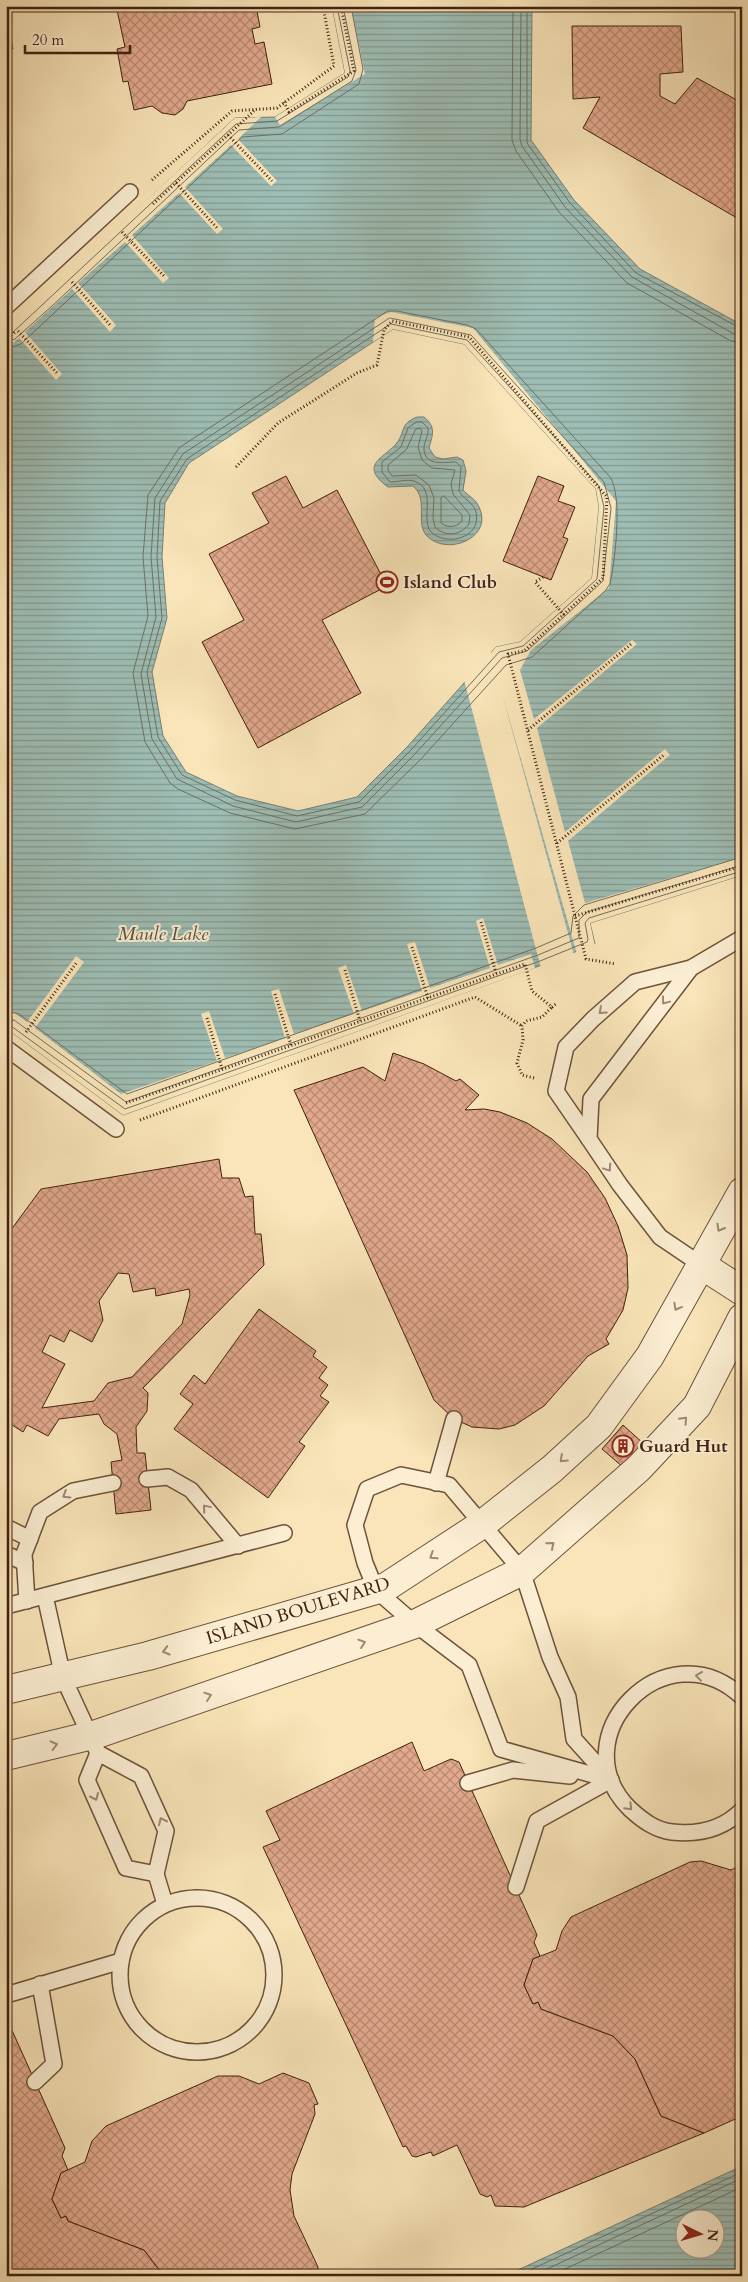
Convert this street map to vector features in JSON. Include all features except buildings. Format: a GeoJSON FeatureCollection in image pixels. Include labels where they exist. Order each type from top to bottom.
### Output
{"type":"FeatureCollection","features":[{"type":"Feature","properties":{"kind":"street","name":"ISLAND BOULEVARD"},"geometry":{"type":"LineString","coordinates":[[6,1690],[148,1656],[386,1587],[484,1523],[552,1470],[599,1426],[650,1356],[742,1192]]}},
{"type":"Feature","properties":{"kind":"street"},"geometry":{"type":"LineString","coordinates":[[700,1264],[742,1291]]}},
{"type":"Feature","properties":{"kind":"street"},"geometry":{"type":"LineString","coordinates":[[6,1756],[94,1744],[415,1624],[522,1570],[639,1468],[697,1406],[742,1318]]}},
{"type":"Feature","properties":{"kind":"lane"},"geometry":{"type":"LineString","coordinates":[[6,307],[130,192]]}},
{"type":"Feature","properties":{"kind":"lane"},"geometry":{"type":"LineString","coordinates":[[700,1264],[660,1237],[620,1185],[556,1092],[566,1047],[634,982],[691,968],[742,938]]}},
{"type":"Feature","properties":{"kind":"lane"},"geometry":{"type":"LineString","coordinates":[[589,1139],[591,1099],[691,968]]}},
{"type":"Feature","properties":{"kind":"lane"},"geometry":{"type":"LineString","coordinates":[[6,1048],[116,1129]]}},
{"type":"Feature","properties":{"kind":"lane"},"geometry":{"type":"LineString","coordinates":[[436,1482],[454,1419]]}},
{"type":"Feature","properties":{"kind":"lane"},"geometry":{"type":"LineString","coordinates":[[611,1780],[501,1749],[469,1665],[415,1624],[376,1590],[365,1563],[355,1525],[367,1489],[401,1475],[449,1485],[484,1523],[522,1570],[550,1657],[568,1697],[574,1739],[611,1780],[623,1802],[641,1820],[663,1830],[688,1834],[713,1830],[735,1817],[742,1810]]}},
{"type":"Feature","properties":{"kind":"lane"},"geometry":{"type":"LineString","coordinates":[[147,1479],[168,1477],[191,1490],[238,1546]]}},
{"type":"Feature","properties":{"kind":"lane"},"geometry":{"type":"LineString","coordinates":[[27,1601],[24,1554],[40,1512],[73,1490],[113,1483]]}},
{"type":"Feature","properties":{"kind":"lane"},"geometry":{"type":"LineString","coordinates":[[6,1527],[30,1539]]}},
{"type":"Feature","properties":{"kind":"lane"},"geometry":{"type":"LineString","coordinates":[[6,1606],[284,1533]]}},
{"type":"Feature","properties":{"kind":"lane"},"geometry":{"type":"LineString","coordinates":[[6,1554],[25,1563]]}},
{"type":"Feature","properties":{"kind":"lane"},"geometry":{"type":"LineString","coordinates":[[45,1596],[63,1677],[94,1744],[141,1776],[166,1831],[156,1874],[165,1904]]}},
{"type":"Feature","properties":{"kind":"lane"},"geometry":{"type":"LineString","coordinates":[[611,1780],[607,1756],[610,1731],[621,1708],[638,1690],[660,1678],[685,1674],[710,1677],[732,1688],[742,1697]]}},
{"type":"Feature","properties":{"kind":"lane"},"geometry":{"type":"LineString","coordinates":[[94,1744],[87,1780],[126,1868],[156,1874]]}},
{"type":"Feature","properties":{"kind":"lane"},"geometry":{"type":"LineString","coordinates":[[468,1783],[513,1770],[611,1780]]}},
{"type":"Feature","properties":{"kind":"lane"},"geometry":{"type":"LineString","coordinates":[[516,1887],[536,1821],[611,1780]]}},
{"type":"Feature","properties":{"kind":"lane"},"geometry":{"type":"LineString","coordinates":[[189,1898],[212,1899],[235,1908],[254,1923],[267,1943],[273,1966],[272,1990],[264,2013],[249,2032],[229,2046],[206,2052],[182,2051],[160,2043],[140,2028],[127,2008],[120,1985],[121,1961],[127,1943],[136,1927],[149,1914],[165,1904],[189,1898]]}},
{"type":"Feature","properties":{"kind":"lane"},"geometry":{"type":"LineString","coordinates":[[6,1994],[121,1961]]}},
{"type":"Feature","properties":{"kind":"lane"},"geometry":{"type":"LineString","coordinates":[[35,2082],[54,2064],[40,1984]]}},
{"type":"Feature","properties":{"kind":"path"},"geometry":{"type":"LineString","coordinates":[[130,192],[144,187],[232,111],[277,108],[334,66],[323,6]]}},
{"type":"Feature","properties":{"kind":"path"},"geometry":{"type":"LineString","coordinates":[[284,102],[289,112],[354,71],[341,6]]}},
{"type":"Feature","properties":{"kind":"path"},"geometry":{"type":"LineString","coordinates":[[228,135],[272,181]]}},
{"type":"Feature","properties":{"kind":"path"},"geometry":{"type":"LineString","coordinates":[[176,183],[218,230]]}},
{"type":"Feature","properties":{"kind":"path"},"geometry":{"type":"LineString","coordinates":[[122,232],[165,277]]}},
{"type":"Feature","properties":{"kind":"path"},"geometry":{"type":"LineString","coordinates":[[70,281],[111,326]]}},
{"type":"Feature","properties":{"kind":"path"},"geometry":{"type":"LineString","coordinates":[[236,466],[278,423],[356,373],[377,364],[384,330],[392,321],[469,337],[607,497],[603,578],[524,650],[508,654],[586,959],[602,961]]}},
{"type":"Feature","properties":{"kind":"path"},"geometry":{"type":"LineString","coordinates":[[17,330],[58,374]]}},
{"type":"Feature","properties":{"kind":"path"},"geometry":{"type":"LineString","coordinates":[[543,577],[536,582],[564,615]]}},
{"type":"Feature","properties":{"kind":"path"},"geometry":{"type":"LineString","coordinates":[[528,730],[631,644]]}},
{"type":"Feature","properties":{"kind":"path"},"geometry":{"type":"LineString","coordinates":[[557,843],[665,754]]}},
{"type":"Feature","properties":{"kind":"path"},"geometry":{"type":"LineString","coordinates":[[575,916],[742,866]]}},
{"type":"Feature","properties":{"kind":"path"},"geometry":{"type":"LineString","coordinates":[[481,922],[496,974]]}},
{"type":"Feature","properties":{"kind":"path"},"geometry":{"type":"LineString","coordinates":[[412,947],[428,998]]}},
{"type":"Feature","properties":{"kind":"path"},"geometry":{"type":"LineString","coordinates":[[26,1032],[77,962]]}},
{"type":"Feature","properties":{"kind":"path"},"geometry":{"type":"LineString","coordinates":[[122,1104],[525,964],[532,992],[552,1007]]}},
{"type":"Feature","properties":{"kind":"path"},"geometry":{"type":"LineString","coordinates":[[345,970],[360,1021]]}},
{"type":"Feature","properties":{"kind":"path"},"geometry":{"type":"LineString","coordinates":[[275,994],[291,1045]]}},
{"type":"Feature","properties":{"kind":"path"},"geometry":{"type":"LineString","coordinates":[[116,1129],[475,996],[522,1026]]}},
{"type":"Feature","properties":{"kind":"path"},"geometry":{"type":"LineString","coordinates":[[542,1080],[522,1075],[517,1063],[523,1040],[522,1026],[526,1021],[542,1017],[557,1003]]}},
{"type":"Feature","properties":{"kind":"path"},"geometry":{"type":"LineString","coordinates":[[6,1017],[34,1038]]}},
{"type":"Feature","properties":{"kind":"path"},"geometry":{"type":"LineString","coordinates":[[207,1018],[222,1069]]}},
{"type":"Feature","properties":{"kind":"water","name":"Maule Lake"},"geometry":{"type":"Polygon","coordinates":[[[332,6],[532,6],[531,140],[574,200],[640,269],[742,325],[742,875],[590,923],[595,944],[542,965],[123,1115],[6,1028],[6,332],[235,118],[275,117],[345,73],[332,6]],[[393,329],[189,463],[165,503],[162,557],[167,618],[152,672],[163,736],[186,772],[237,796],[298,811],[357,797],[407,747],[496,647],[520,642],[592,578],[599,507],[596,489],[464,344],[393,329]]]}},
{"type":"Feature","properties":{"kind":"water"},"geometry":{"type":"Polygon","coordinates":[[[417,417],[424,417],[432,428],[429,448],[435,457],[443,459],[457,457],[463,460],[466,471],[463,490],[478,504],[482,517],[481,526],[476,533],[460,543],[451,545],[441,544],[432,540],[423,529],[421,499],[413,486],[388,487],[375,473],[374,467],[376,462],[396,444],[405,425],[417,417]]]}},
{"type":"Feature","properties":{"kind":"water"},"geometry":{"type":"Polygon","coordinates":[[[742,2166],[742,2276],[505,2276],[742,2166]]]}},
{"type":"Feature","properties":{"kind":"pier"},"geometry":{"type":"Polygon","coordinates":[[[332,6],[351,6],[365,74],[280,125],[275,117],[345,73],[332,6]]]}},
{"type":"Feature","properties":{"kind":"pier"},"geometry":{"type":"Polygon","coordinates":[[[261,117],[238,139],[277,181],[271,186],[231,145],[185,187],[223,229],[217,234],[179,193],[132,235],[169,278],[163,283],[125,242],[78,283],[116,325],[110,332],[72,289],[25,332],[62,374],[56,380],[19,338],[6,349],[6,330],[235,118],[261,117]]]}},
{"type":"Feature","properties":{"kind":"pier"},"geometry":{"type":"Polygon","coordinates":[[[391,312],[473,328],[616,501],[609,588],[531,650],[520,670],[534,719],[632,640],[637,644],[537,728],[565,832],[665,749],[670,755],[568,841],[585,903],[742,857],[742,875],[590,923],[595,946],[577,954],[501,690],[574,955],[541,968],[464,680],[490,650],[491,653],[496,647],[520,642],[592,578],[599,507],[596,489],[464,344],[393,329],[373,342],[375,318],[391,312]]]}},
{"type":"Feature","properties":{"kind":"pier"},"geometry":{"type":"Polygon","coordinates":[[[483,918],[498,965],[531,954],[535,968],[123,1115],[6,1028],[6,1007],[27,1022],[76,956],[84,962],[35,1028],[121,1094],[217,1061],[201,1014],[209,1011],[225,1058],[285,1038],[271,991],[279,989],[294,1034],[354,1014],[338,968],[346,965],[362,1011],[422,991],[407,944],[415,942],[430,988],[490,968],[476,921],[483,918]]]}},
{"type":"Feature","properties":{"kind":"place","name":"Island Club"},"geometry":{"type":"Point","coordinates":[387,582]}},
{"type":"Feature","properties":{"kind":"place","name":"Guard Hut"},"geometry":{"type":"Point","coordinates":[623,1446]}}]}
